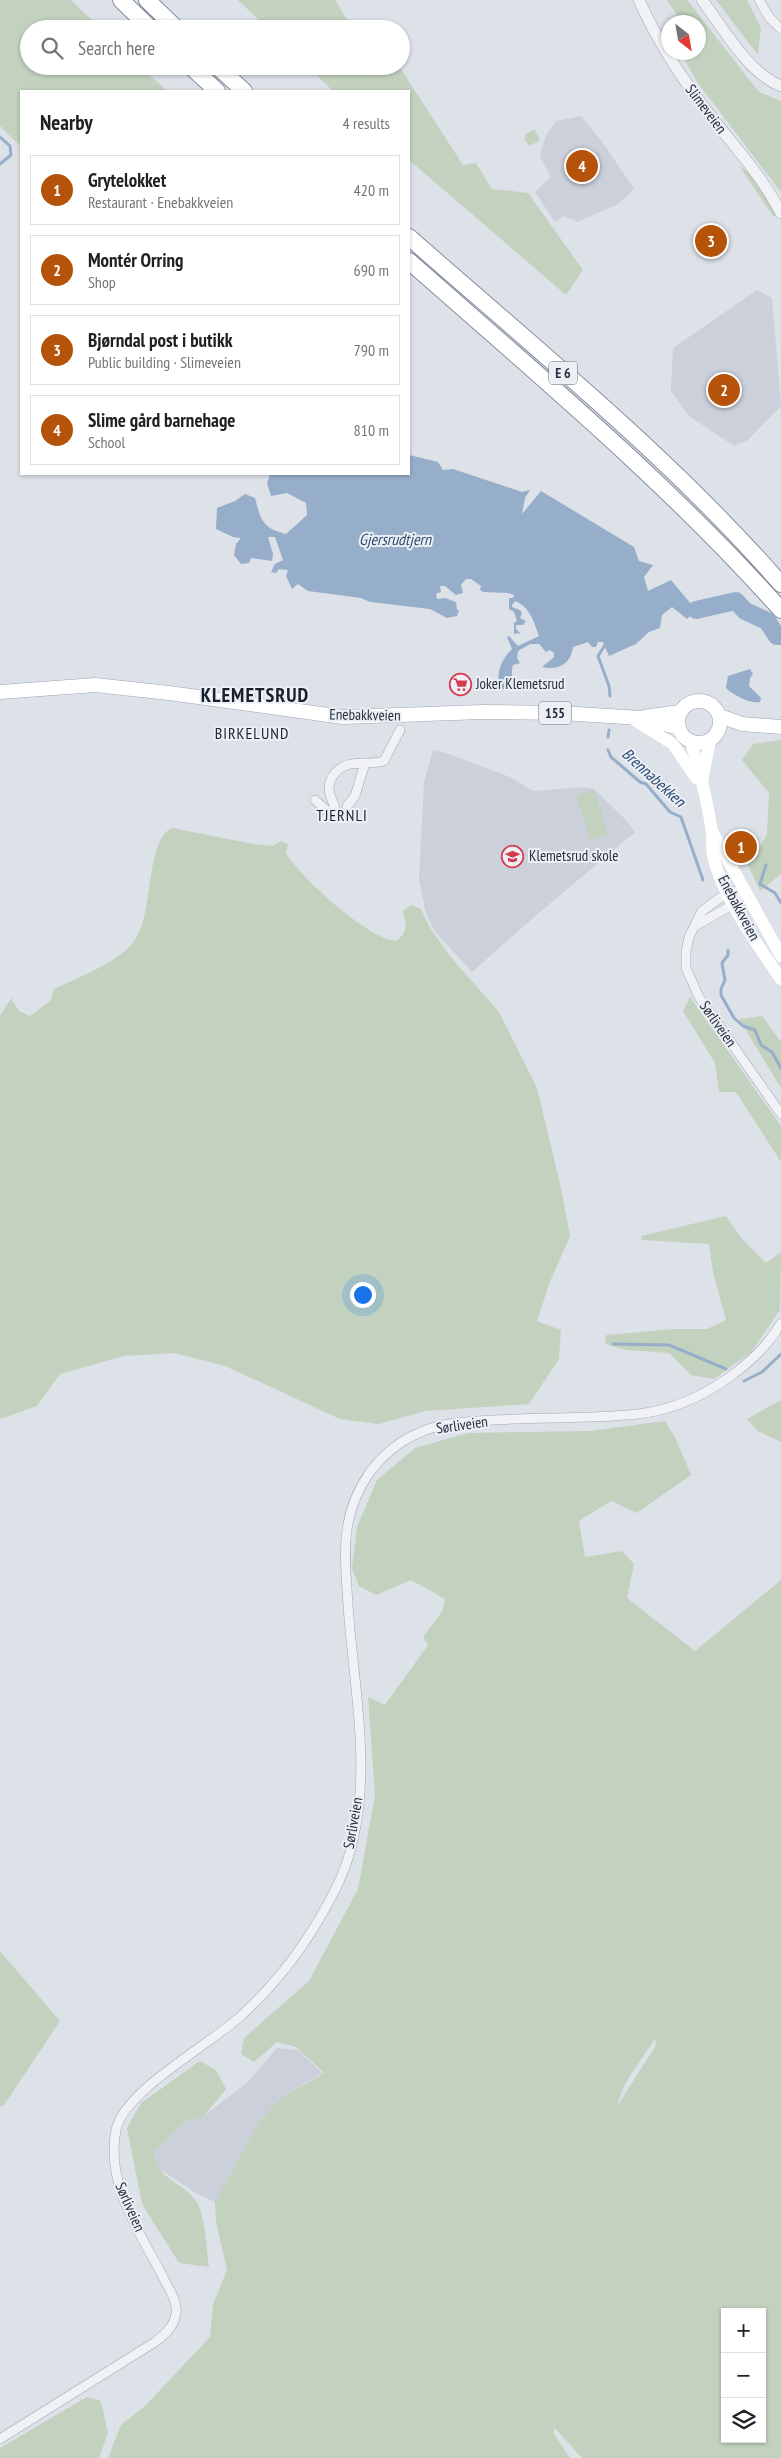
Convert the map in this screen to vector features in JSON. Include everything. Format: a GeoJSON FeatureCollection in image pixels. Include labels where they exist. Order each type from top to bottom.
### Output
{"type":"FeatureCollection","features":[{"type":"Feature","properties":{"kind":"highway"},"geometry":{"type":"LineString","coordinates":[[121,0],[142,20]]}},
{"type":"Feature","properties":{"kind":"highway"},"geometry":{"type":"LineString","coordinates":[[147,0],[168,20]]}},
{"type":"Feature","properties":{"kind":"highway"},"geometry":{"type":"LineString","coordinates":[[200,75],[216,90]]}},
{"type":"Feature","properties":{"kind":"highway"},"geometry":{"type":"LineString","coordinates":[[227,75],[243,90]]}},
{"type":"Feature","properties":{"kind":"highway","name":"E 6"},"geometry":{"type":"LineString","coordinates":[[410,238],[610,414],[714,512],[781,584]]}},
{"type":"Feature","properties":{"kind":"highway","name":"E 6"},"geometry":{"type":"LineString","coordinates":[[410,262],[609,438],[699,522],[781,610]]}},
{"type":"Feature","properties":{"kind":"main road","name":"Enebakkveien"},"geometry":{"type":"LineString","coordinates":[[0,692],[95,686],[169,692],[344,717],[491,712],[635,717],[680,712],[690,702],[697,700],[710,702],[720,716],[702,785]]}},
{"type":"Feature","properties":{"kind":"main road"},"geometry":{"type":"LineString","coordinates":[[679,728],[680,712]]}},
{"type":"Feature","properties":{"kind":"main road","name":"155"},"geometry":{"type":"LineString","coordinates":[[720,716],[735,722],[781,727]]}},
{"type":"Feature","properties":{"kind":"main road","name":"Enebakkveien"},"geometry":{"type":"LineString","coordinates":[[635,717],[679,728],[683,736],[691,742],[712,831],[712,854],[734,904],[781,979]]}},
{"type":"Feature","properties":{"kind":"main road"},"geometry":{"type":"LineString","coordinates":[[635,717],[673,744],[702,785]]}},
{"type":"Feature","properties":{"kind":"main road","name":"155"},"geometry":{"type":"LineString","coordinates":[[691,742],[700,743],[714,736],[758,726]]}},
{"type":"Feature","properties":{"kind":"main road","name":"Enebakkveien"},"geometry":{"type":"LineString","coordinates":[[712,831],[781,956]]}},
{"type":"Feature","properties":{"kind":"street","name":"Slimeveien"},"geometry":{"type":"LineString","coordinates":[[639,0],[659,38],[696,96],[757,174],[781,213]]}},
{"type":"Feature","properties":{"kind":"street"},"geometry":{"type":"LineString","coordinates":[[702,0],[754,68],[767,79],[781,86]]}},
{"type":"Feature","properties":{"kind":"street"},"geometry":{"type":"LineString","coordinates":[[759,0],[769,17],[781,29]]}},
{"type":"Feature","properties":{"kind":"street"},"geometry":{"type":"LineString","coordinates":[[314,800],[334,817],[336,811],[328,794],[331,779],[337,771],[346,765],[386,760],[400,730]]}},
{"type":"Feature","properties":{"kind":"street"},"geometry":{"type":"LineString","coordinates":[[347,806],[354,796],[366,763]]}},
{"type":"Feature","properties":{"kind":"street"},"geometry":{"type":"LineString","coordinates":[[728,892],[744,891]]}},
{"type":"Feature","properties":{"kind":"street"},"geometry":{"type":"LineString","coordinates":[[695,926],[734,904],[744,891]]}},
{"type":"Feature","properties":{"kind":"street","name":"Sørliveien"},"geometry":{"type":"LineString","coordinates":[[728,892],[702,911],[689,937],[686,952],[686,968],[695,990],[781,1114]]}},
{"type":"Feature","properties":{"kind":"street","name":"Sørliveien"},"geometry":{"type":"LineString","coordinates":[[0,2439],[155,2342],[172,2325],[176,2313],[172,2294],[119,2184],[114,2162],[117,2124],[139,2095],[241,2017],[263,1995],[311,1934],[339,1882],[358,1812],[360,1778],[359,1731],[345,1570],[346,1526],[350,1511],[370,1472],[395,1447],[420,1432],[446,1424],[509,1418],[639,1414],[670,1407],[702,1395],[742,1368],[769,1342],[781,1323]]}},
{"type":"Feature","properties":{"kind":"shaded area"},"geometry":{"type":"Polygon","coordinates":[[[581,116],[603,143],[634,189],[618,204],[578,222],[564,216],[555,222],[535,192],[551,177],[540,156],[542,147],[547,134],[556,121],[581,116]]]}},
{"type":"Feature","properties":{"kind":"shaded area"},"geometry":{"type":"Polygon","coordinates":[[[757,290],[772,298],[781,406],[748,440],[734,446],[689,416],[671,391],[673,348],[757,290]]]}},
{"type":"Feature","properties":{"kind":"shaded area","name":"Klemetsrud skole"},"geometry":{"type":"Polygon","coordinates":[[[433,750],[510,777],[533,791],[586,787],[594,789],[624,818],[635,832],[472,972],[436,933],[426,914],[419,879],[424,782],[433,750]]]}},
{"type":"Feature","properties":{"kind":"shaded area"},"geometry":{"type":"Polygon","coordinates":[[[277,2048],[298,2050],[322,2073],[282,2097],[260,2120],[215,2202],[194,2192],[157,2167],[153,2153],[183,2123],[204,2116],[249,2081],[277,2048]]]}},
{"type":"Feature","properties":{"kind":"green space"},"geometry":{"type":"Polygon","coordinates":[[[0,0],[71,0],[92,20],[20,20],[20,75],[150,75],[166,90],[20,90],[20,146],[0,126],[0,0]]]}},
{"type":"Feature","properties":{"kind":"green space"},"geometry":{"type":"Polygon","coordinates":[[[238,0],[335,0],[347,20],[259,20],[238,0]]]}},
{"type":"Feature","properties":{"kind":"green space"},"geometry":{"type":"Polygon","coordinates":[[[667,0],[687,0],[699,15],[677,15],[667,0]]]}},
{"type":"Feature","properties":{"kind":"green space"},"geometry":{"type":"Polygon","coordinates":[[[716,0],[747,0],[761,28],[758,55],[716,0]]]}},
{"type":"Feature","properties":{"kind":"green space"},"geometry":{"type":"Polygon","coordinates":[[[706,24],[759,92],[781,101],[781,192],[697,82],[685,60],[706,60],[706,24]]]}},
{"type":"Feature","properties":{"kind":"green space"},"geometry":{"type":"Polygon","coordinates":[[[316,75],[405,75],[463,165],[476,163],[492,189],[528,193],[583,270],[566,295],[410,161],[410,90],[332,90],[316,75]]]}},
{"type":"Feature","properties":{"kind":"green space"},"geometry":{"type":"Polygon","coordinates":[[[534,129],[540,140],[530,146],[525,140],[525,135],[534,129]]]}},
{"type":"Feature","properties":{"kind":"green space"},"geometry":{"type":"Polygon","coordinates":[[[740,167],[745,169],[755,180],[776,215],[773,216],[740,167]]]}},
{"type":"Feature","properties":{"kind":"green space"},"geometry":{"type":"Polygon","coordinates":[[[781,740],[781,874],[760,891],[748,865],[767,835],[769,793],[742,760],[753,744],[781,740]]]}},
{"type":"Feature","properties":{"kind":"green space"},"geometry":{"type":"Polygon","coordinates":[[[594,789],[608,834],[590,840],[576,795],[594,789]]]}},
{"type":"Feature","properties":{"kind":"green space"},"geometry":{"type":"Polygon","coordinates":[[[172,828],[253,844],[272,846],[281,841],[288,844],[286,853],[305,877],[353,919],[384,938],[396,941],[400,938],[406,928],[403,911],[411,905],[421,909],[430,928],[449,955],[499,1012],[537,1088],[561,1188],[570,1236],[549,1284],[537,1321],[561,1330],[559,1359],[529,1404],[426,1411],[378,1424],[340,1419],[225,1366],[174,1353],[124,1356],[60,1374],[37,1406],[0,1419],[0,1016],[11,998],[19,1011],[30,1016],[51,1000],[54,989],[105,964],[124,952],[131,945],[139,933],[144,918],[157,849],[163,836],[172,828]]]}},
{"type":"Feature","properties":{"kind":"green space"},"geometry":{"type":"Polygon","coordinates":[[[690,997],[781,1126],[781,1162],[736,1092],[719,1092],[715,1063],[683,1011],[690,997]]]}},
{"type":"Feature","properties":{"kind":"green space"},"geometry":{"type":"Polygon","coordinates":[[[762,1016],[781,1042],[781,1088],[739,1019],[762,1016]]]}},
{"type":"Feature","properties":{"kind":"green space"},"geometry":{"type":"Polygon","coordinates":[[[726,1216],[742,1239],[766,1263],[781,1252],[780,1310],[751,1352],[714,1379],[691,1375],[669,1353],[626,1350],[605,1344],[606,1335],[675,1329],[707,1329],[726,1320],[713,1272],[709,1244],[642,1240],[641,1236],[726,1216]]]}},
{"type":"Feature","properties":{"kind":"green space"},"geometry":{"type":"Polygon","coordinates":[[[781,1400],[781,1442],[758,1431],[747,1419],[781,1400]]]}},
{"type":"Feature","properties":{"kind":"green space"},"geometry":{"type":"Polygon","coordinates":[[[665,1421],[676,1439],[691,1475],[637,1513],[611,1501],[579,1521],[585,1557],[622,1551],[634,1564],[627,1598],[695,1651],[781,1580],[781,2458],[582,2458],[554,2427],[554,2434],[570,2458],[108,2458],[121,2425],[145,2406],[210,2337],[213,2304],[227,2270],[216,2222],[215,2202],[260,2120],[282,2097],[324,2073],[296,2047],[277,2042],[254,2062],[241,2054],[244,2038],[309,1981],[358,1889],[375,1795],[368,1697],[385,1705],[428,1645],[423,1637],[442,1612],[445,1599],[411,1580],[376,1595],[359,1586],[352,1568],[357,1527],[377,1480],[415,1448],[468,1433],[590,1431],[665,1421]],[[655,2038],[628,2079],[618,2105],[656,2045],[655,2038]]]}},
{"type":"Feature","properties":{"kind":"green space"},"geometry":{"type":"Polygon","coordinates":[[[0,1951],[60,2021],[4,2105],[0,2107],[0,1951]]]}},
{"type":"Feature","properties":{"kind":"green space"},"geometry":{"type":"Polygon","coordinates":[[[200,2061],[216,2070],[226,2089],[204,2116],[183,2123],[153,2153],[156,2163],[166,2176],[190,2194],[199,2207],[204,2223],[209,2267],[179,2263],[142,2204],[127,2128],[141,2103],[200,2061]]]}},
{"type":"Feature","properties":{"kind":"green space"},"geometry":{"type":"Polygon","coordinates":[[[87,2397],[101,2401],[108,2433],[99,2458],[0,2458],[0,2448],[87,2397]]]}},
{"type":"Feature","properties":{"kind":"water","name":"Gjersrudtjern"},"geometry":{"type":"Polygon","coordinates":[[[410,455],[438,462],[443,470],[453,469],[522,492],[530,490],[525,498],[522,514],[541,491],[634,547],[639,561],[653,565],[644,577],[648,591],[671,580],[696,610],[687,619],[672,607],[662,615],[660,628],[649,632],[636,644],[609,656],[603,642],[598,642],[596,647],[592,647],[588,642],[573,647],[567,662],[558,667],[542,667],[554,657],[554,653],[550,650],[546,652],[539,644],[530,644],[518,651],[517,658],[520,663],[513,665],[512,669],[513,690],[503,689],[500,686],[498,676],[503,661],[512,649],[507,637],[509,636],[518,646],[539,636],[528,611],[515,601],[512,607],[520,610],[522,613],[520,618],[526,621],[523,625],[516,625],[516,629],[521,634],[516,633],[514,635],[514,623],[517,621],[514,612],[509,609],[509,598],[513,598],[514,595],[483,592],[480,590],[481,586],[471,579],[466,579],[461,585],[463,593],[456,595],[445,586],[440,586],[441,592],[436,594],[437,599],[445,598],[456,602],[457,610],[459,610],[457,616],[447,618],[430,609],[370,602],[361,598],[308,591],[298,584],[292,589],[286,576],[288,570],[279,569],[276,573],[271,572],[275,564],[283,560],[275,537],[268,537],[273,554],[272,561],[251,558],[249,563],[241,564],[234,555],[236,544],[241,538],[233,537],[216,529],[217,508],[235,501],[245,494],[255,498],[261,517],[267,526],[286,534],[307,515],[306,503],[287,493],[271,496],[267,483],[270,475],[410,475],[410,455]]]}},
{"type":"Feature","properties":{"kind":"water"},"geometry":{"type":"Polygon","coordinates":[[[750,669],[753,674],[750,678],[749,686],[761,698],[760,702],[751,702],[726,688],[728,676],[750,669]]]}},
{"type":"Feature","properties":{"kind":"waterway"},"geometry":{"type":"LineString","coordinates":[[0,137],[10,146],[11,155],[0,164]]}},
{"type":"Feature","properties":{"kind":"waterway"},"geometry":{"type":"LineString","coordinates":[[696,610],[736,601],[745,611],[767,621],[777,636],[781,636]]}},
{"type":"Feature","properties":{"kind":"waterway"},"geometry":{"type":"LineString","coordinates":[[605,645],[598,656],[609,686],[610,696]]}},
{"type":"Feature","properties":{"kind":"waterway"},"geometry":{"type":"LineString","coordinates":[[608,737],[609,730]]}},
{"type":"Feature","properties":{"kind":"waterway","name":"Brennabekken"},"geometry":{"type":"LineString","coordinates":[[608,750],[611,757],[640,782],[646,784],[670,812],[681,817],[703,880]]}},
{"type":"Feature","properties":{"kind":"waterway"},"geometry":{"type":"LineString","coordinates":[[766,865],[760,884],[775,893],[781,903]]}},
{"type":"Feature","properties":{"kind":"waterway","name":"Brennabekken"},"geometry":{"type":"LineString","coordinates":[[728,950],[728,955],[722,963],[725,980],[721,989],[721,995],[734,1018],[743,1026],[755,1030],[761,1045],[772,1052],[781,1068]]}},
{"type":"Feature","properties":{"kind":"waterway"},"geometry":{"type":"LineString","coordinates":[[613,1344],[669,1345],[726,1369]]}},
{"type":"Feature","properties":{"kind":"waterway"},"geometry":{"type":"LineString","coordinates":[[744,1381],[762,1372],[781,1354]]}},
{"type":"Feature","properties":{"kind":"place","name":"Slime gård barnehage"},"geometry":{"type":"Point","coordinates":[582,166]}},
{"type":"Feature","properties":{"kind":"place","name":"Bjørndal post i butikk"},"geometry":{"type":"Point","coordinates":[711,241]}},
{"type":"Feature","properties":{"kind":"place","name":"Montér Orring"},"geometry":{"type":"Point","coordinates":[724,390]}},
{"type":"Feature","properties":{"kind":"place","name":"Joker Klemetsrud"},"geometry":{"type":"Point","coordinates":[460,684]}},
{"type":"Feature","properties":{"kind":"place","name":"Grytelokket"},"geometry":{"type":"Point","coordinates":[741,847]}},
{"type":"Feature","properties":{"kind":"place","name":"Klemetsrud skole"},"geometry":{"type":"Point","coordinates":[513,856]}},
{"type":"Feature","properties":{"kind":"district","name":"KLEMETSRUD"},"geometry":{"type":"Point","coordinates":[255,695]}},
{"type":"Feature","properties":{"kind":"district","name":"BIRKELUND"},"geometry":{"type":"Point","coordinates":[252,733]}},
{"type":"Feature","properties":{"kind":"district","name":"TJERNLI"},"geometry":{"type":"Point","coordinates":[342,815]}}]}
